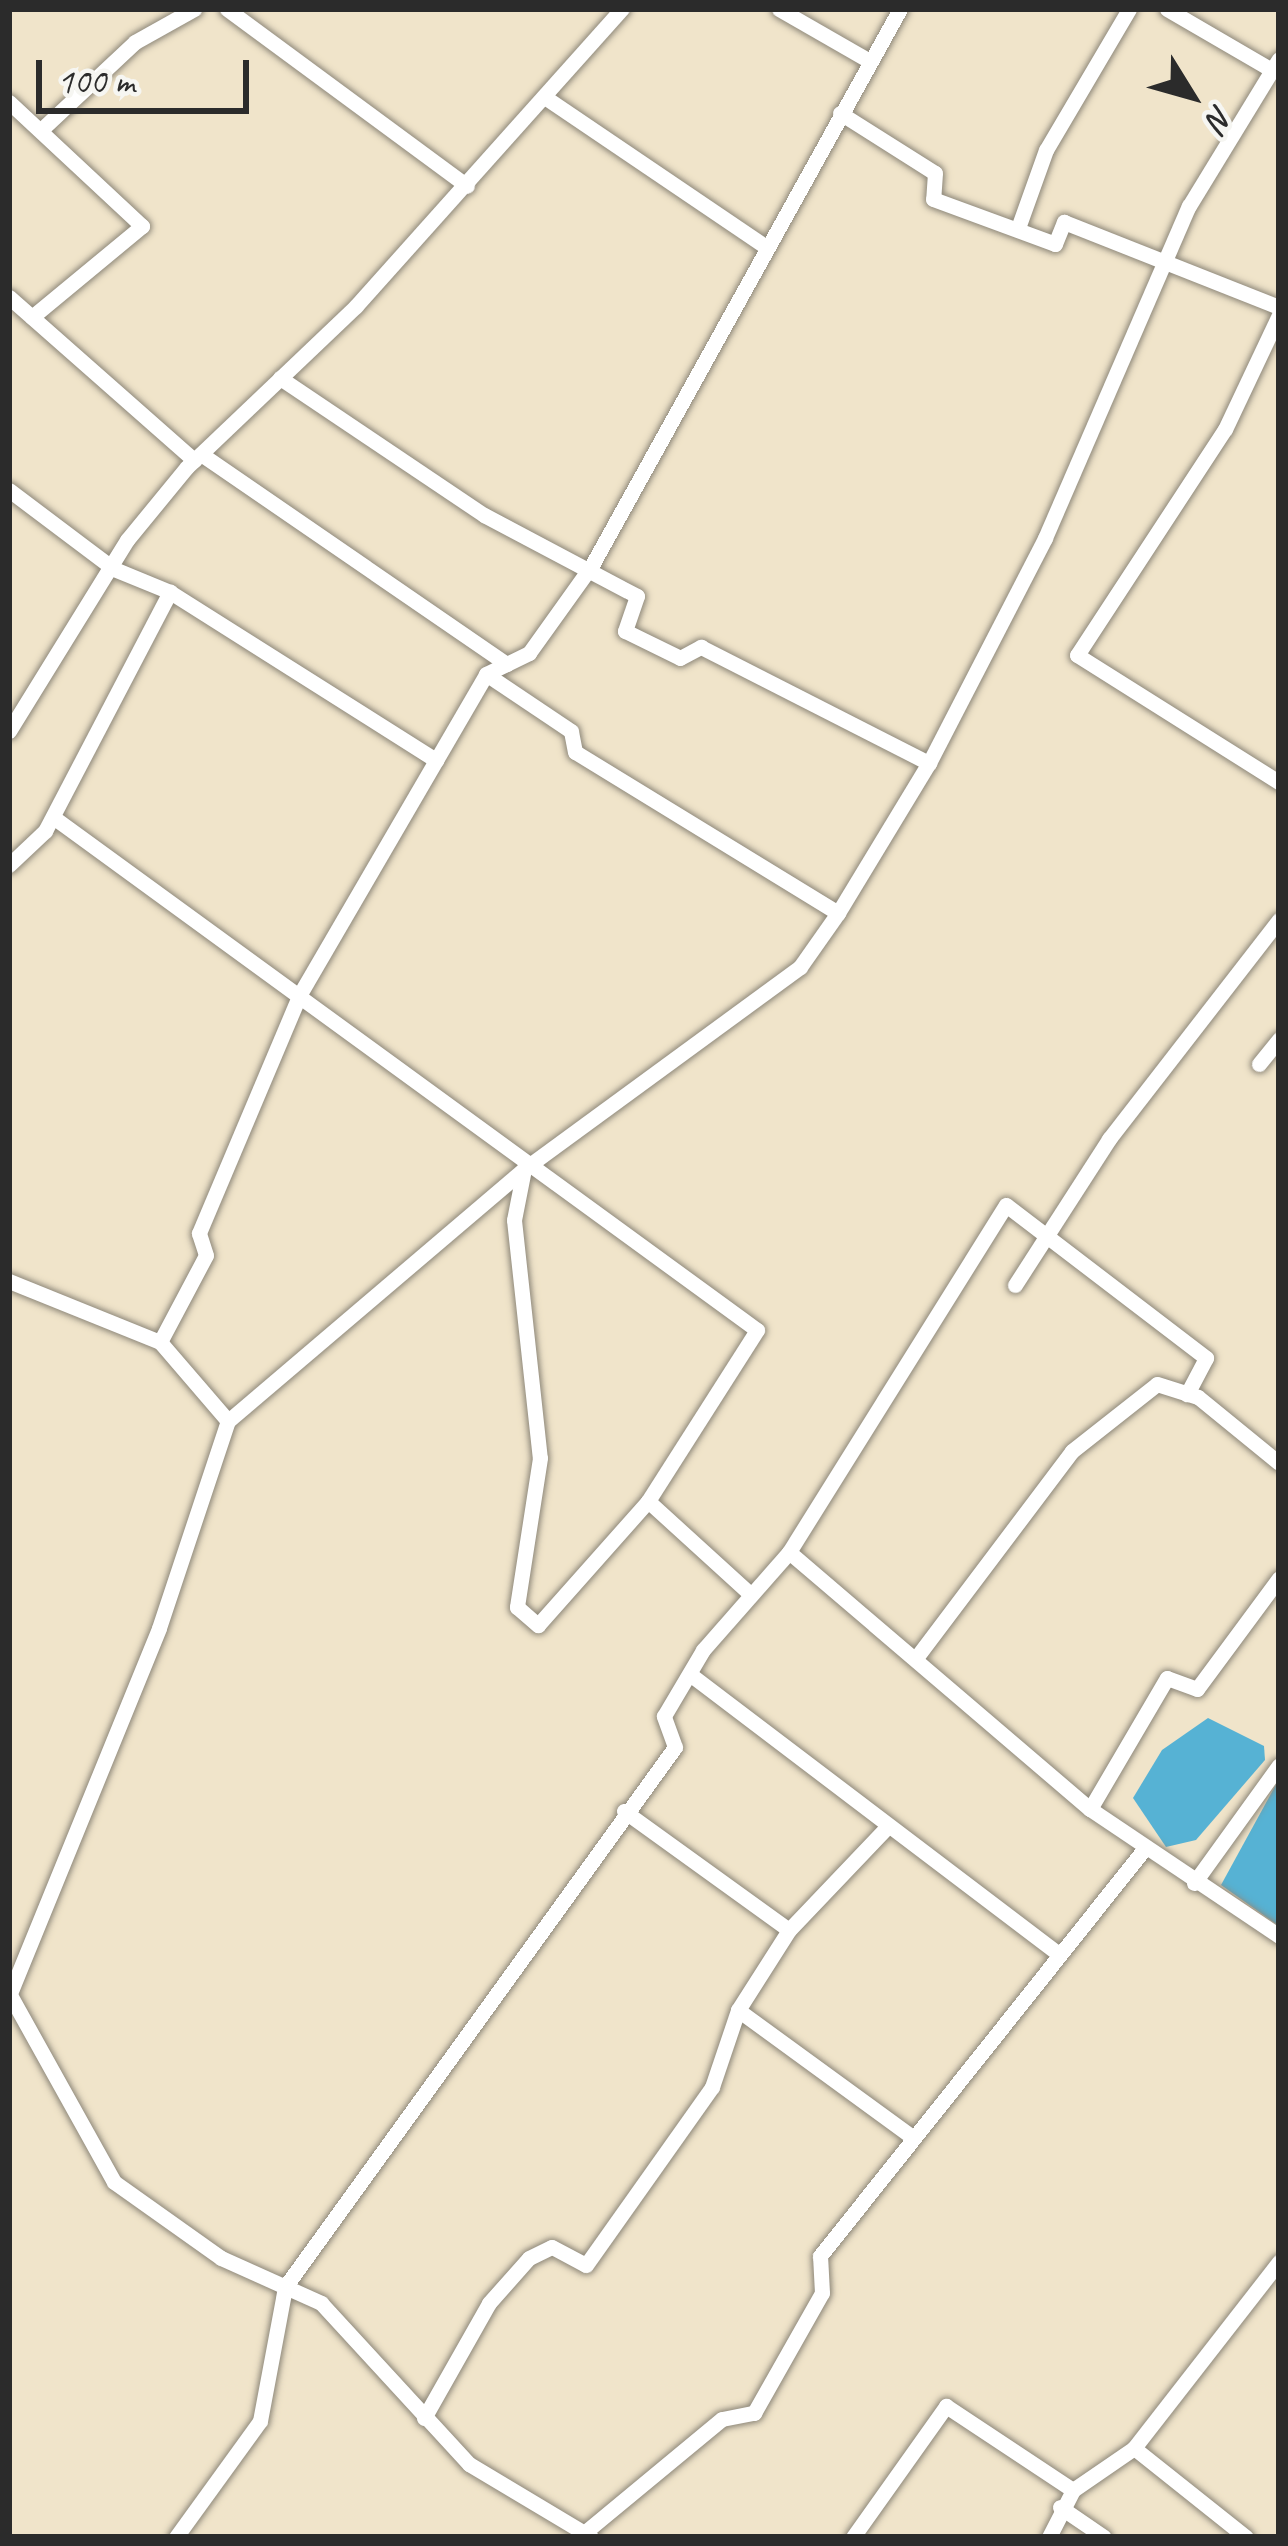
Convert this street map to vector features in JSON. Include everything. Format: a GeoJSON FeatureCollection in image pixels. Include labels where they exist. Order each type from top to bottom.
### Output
{"type":"FeatureCollection","features":[{"type":"Feature","properties":{"kind":"street"},"geometry":{"type":"LineString","coordinates":[[42,128],[135,42],[194,9]]}},
{"type":"Feature","properties":{"kind":"street"},"geometry":{"type":"LineString","coordinates":[[227,9],[467,186]]}},
{"type":"Feature","properties":{"kind":"street"},"geometry":{"type":"LineString","coordinates":[[9,731],[114,569],[198,457],[467,186],[622,9]]}},
{"type":"Feature","properties":{"kind":"street"},"geometry":{"type":"LineString","coordinates":[[779,9],[866,59]]}},
{"type":"Feature","properties":{"kind":"street"},"geometry":{"type":"LineString","coordinates":[[160,1342],[206,1255],[199,1233],[300,994],[486,674],[529,653],[592,566],[762,244],[840,113],[866,59],[900,9]]}},
{"type":"Feature","properties":{"kind":"street"},"geometry":{"type":"LineString","coordinates":[[1018,228],[1046,150],[1129,9]]}},
{"type":"Feature","properties":{"kind":"street"},"geometry":{"type":"LineString","coordinates":[[1145,1848],[820,2256],[822,2293],[754,2413],[722,2419],[588,2535],[515,2499],[424,2418],[372,2350],[321,2302],[221,2258],[114,2182],[10,1994],[159,1628],[228,1421],[524,1169],[800,967],[929,763],[1167,268],[1212,161],[1275,64],[1167,9]]}},
{"type":"Feature","properties":{"kind":"street"},"geometry":{"type":"LineString","coordinates":[[546,98],[762,244]]}},
{"type":"Feature","properties":{"kind":"street"},"geometry":{"type":"LineString","coordinates":[[9,102],[142,226],[32,317]]}},
{"type":"Feature","properties":{"kind":"street"},"geometry":{"type":"LineString","coordinates":[[840,113],[935,173],[933,199],[1055,244],[1064,222],[1279,311],[1225,429],[1077,656],[1279,782]]}},
{"type":"Feature","properties":{"kind":"street"},"geometry":{"type":"LineString","coordinates":[[9,297],[198,457],[507,664]]}},
{"type":"Feature","properties":{"kind":"street"},"geometry":{"type":"LineString","coordinates":[[280,378],[484,515],[592,566],[638,596],[625,631],[680,658],[701,646],[929,763]]}},
{"type":"Feature","properties":{"kind":"street"},"geometry":{"type":"LineString","coordinates":[[9,490],[114,569],[170,592],[436,760]]}},
{"type":"Feature","properties":{"kind":"street"},"geometry":{"type":"LineString","coordinates":[[9,864],[52,817],[170,592]]}},
{"type":"Feature","properties":{"kind":"street"},"geometry":{"type":"LineString","coordinates":[[486,674],[571,731],[575,752],[838,913]]}},
{"type":"Feature","properties":{"kind":"street"},"geometry":{"type":"LineString","coordinates":[[52,817],[300,994],[524,1169],[758,1330],[648,1501],[538,1625],[517,1606],[540,1458],[514,1220],[524,1169]]}},
{"type":"Feature","properties":{"kind":"street"},"geometry":{"type":"LineString","coordinates":[[1015,1285],[1049,1231],[1279,920]]}},
{"type":"Feature","properties":{"kind":"street"},"geometry":{"type":"LineString","coordinates":[[1259,1064],[1279,1039]]}},
{"type":"Feature","properties":{"kind":"street"},"geometry":{"type":"LineString","coordinates":[[176,2537],[260,2421],[285,2287],[624,1811],[675,1747],[664,1716],[749,1593],[789,1552],[1006,1205],[1049,1231],[1206,1358],[1186,1394]]}},
{"type":"Feature","properties":{"kind":"street"},"geometry":{"type":"LineString","coordinates":[[9,1281],[160,1342],[228,1421]]}},
{"type":"Feature","properties":{"kind":"street"},"geometry":{"type":"LineString","coordinates":[[919,1654],[1072,1451],[1157,1384],[1186,1394],[1279,1463]]}},
{"type":"Feature","properties":{"kind":"street"},"geometry":{"type":"LineString","coordinates":[[648,1501],[749,1593]]}},
{"type":"Feature","properties":{"kind":"street"},"geometry":{"type":"LineString","coordinates":[[789,1552],[919,1654],[1090,1809],[1279,1936]]}},
{"type":"Feature","properties":{"kind":"street"},"geometry":{"type":"LineString","coordinates":[[1090,1809],[1167,1678],[1197,1689],[1279,1578]]}},
{"type":"Feature","properties":{"kind":"street"},"geometry":{"type":"LineString","coordinates":[[691,1675],[1059,1954]]}},
{"type":"Feature","properties":{"kind":"street"},"geometry":{"type":"LineString","coordinates":[[1194,1882],[1279,1765]]}},
{"type":"Feature","properties":{"kind":"street"},"geometry":{"type":"LineString","coordinates":[[624,1811],[789,1930]]}},
{"type":"Feature","properties":{"kind":"street"},"geometry":{"type":"LineString","coordinates":[[424,2418],[490,2303],[530,2258],[552,2247],[586,2265],[712,2087],[738,2010],[789,1930],[888,1826]]}},
{"type":"Feature","properties":{"kind":"street"},"geometry":{"type":"LineString","coordinates":[[738,2010],[912,2137]]}},
{"type":"Feature","properties":{"kind":"street"},"geometry":{"type":"LineString","coordinates":[[1049,2537],[1060,2507],[1073,2490],[1134,2448],[1279,2262]]}},
{"type":"Feature","properties":{"kind":"street"},"geometry":{"type":"LineString","coordinates":[[853,2537],[946,2405],[1073,2490]]}},
{"type":"Feature","properties":{"kind":"street"},"geometry":{"type":"LineString","coordinates":[[1134,2448],[1246,2537]]}},
{"type":"Feature","properties":{"kind":"street"},"geometry":{"type":"LineString","coordinates":[[1060,2507],[1104,2537]]}},
{"type":"Feature","properties":{"kind":"water"},"geometry":{"type":"Polygon","coordinates":[[[1208,1718],[1264,1746],[1265,1760],[1196,1840],[1166,1847],[1133,1798],[1162,1750],[1208,1718]]]}},
{"type":"Feature","properties":{"kind":"water"},"geometry":{"type":"Polygon","coordinates":[[[1279,1779],[1279,1926],[1221,1885],[1279,1779]]]}}]}
